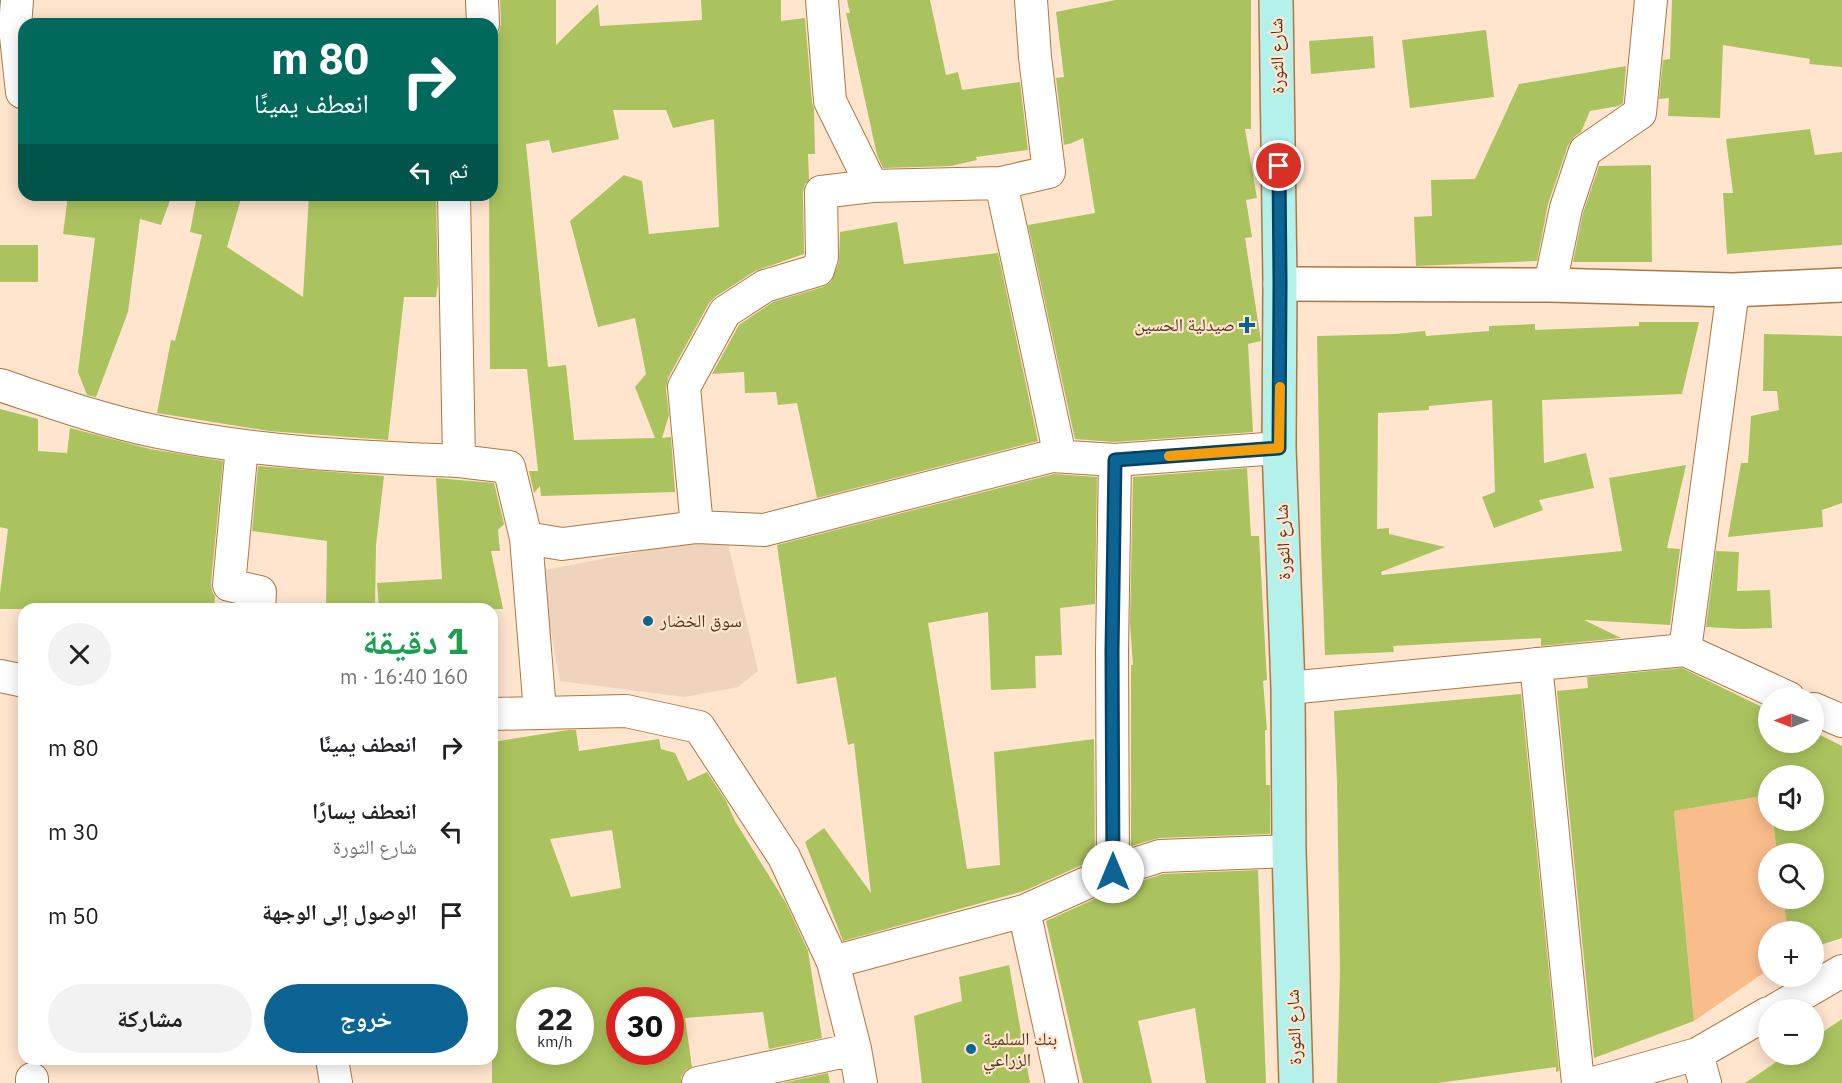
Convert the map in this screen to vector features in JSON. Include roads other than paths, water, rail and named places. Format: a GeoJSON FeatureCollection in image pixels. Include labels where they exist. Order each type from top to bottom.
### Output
{"type":"FeatureCollection","features":[{"type":"Feature","properties":{"kind":"main road","name":"شارع الثورة"},"geometry":{"type":"LineString","coordinates":[[1276,0],[1280,284],[1279,448],[1288,688],[1289,851],[1296,1083]]}},
{"type":"Feature","properties":{"kind":"street"},"geometry":{"type":"LineString","coordinates":[[16,0],[15,27],[18,55]]}},
{"type":"Feature","properties":{"kind":"street"},"geometry":{"type":"LineString","coordinates":[[482,0],[483,18]]}},
{"type":"Feature","properties":{"kind":"street"},"geometry":{"type":"LineString","coordinates":[[822,0],[830,101],[872,186]]}},
{"type":"Feature","properties":{"kind":"street"},"geometry":{"type":"LineString","coordinates":[[697,527],[684,387],[725,312],[765,286],[818,270],[822,257],[820,192],[872,186],[1001,183],[1049,172],[1035,57],[1031,0]]}},
{"type":"Feature","properties":{"kind":"street"},"geometry":{"type":"LineString","coordinates":[[1550,285],[1566,208],[1585,151],[1641,113],[1652,0]]}},
{"type":"Feature","properties":{"kind":"street"},"geometry":{"type":"LineString","coordinates":[[1001,183],[1060,456]]}},
{"type":"Feature","properties":{"kind":"street"},"geometry":{"type":"LineString","coordinates":[[454,201],[459,461]]}},
{"type":"Feature","properties":{"kind":"street"},"geometry":{"type":"LineString","coordinates":[[1280,284],[1550,285],[1733,290],[1842,285]]}},
{"type":"Feature","properties":{"kind":"street"},"geometry":{"type":"LineString","coordinates":[[1685,650],[1733,290]]}},
{"type":"Feature","properties":{"kind":"street"},"geometry":{"type":"LineString","coordinates":[[0,385],[87,414],[153,431],[242,446],[343,456],[459,461],[509,467],[525,538],[540,712]]}},
{"type":"Feature","properties":{"kind":"street"},"geometry":{"type":"LineString","coordinates":[[242,446],[229,585],[260,592],[260,603]]}},
{"type":"Feature","properties":{"kind":"street"},"geometry":{"type":"LineString","coordinates":[[525,538],[562,544],[697,527],[764,530],[1052,456],[1115,460],[1279,448]]}},
{"type":"Feature","properties":{"kind":"street"},"geometry":{"type":"LineString","coordinates":[[1113,872],[1112,651],[1115,460]]}},
{"type":"Feature","properties":{"kind":"street"},"geometry":{"type":"LineString","coordinates":[[1288,688],[1685,650],[1765,687]]}},
{"type":"Feature","properties":{"kind":"street"},"geometry":{"type":"LineString","coordinates":[[1536,664],[1578,1083]]}},
{"type":"Feature","properties":{"kind":"street"},"geometry":{"type":"LineString","coordinates":[[0,676],[18,680]]}},
{"type":"Feature","properties":{"kind":"street"},"geometry":{"type":"LineString","coordinates":[[498,714],[626,711],[699,727],[784,857],[833,962],[855,1049],[861,1083]]}},
{"type":"Feature","properties":{"kind":"street"},"geometry":{"type":"LineString","coordinates":[[1824,713],[1842,722]]}},
{"type":"Feature","properties":{"kind":"street"},"geometry":{"type":"LineString","coordinates":[[833,962],[1024,910],[1113,872],[1160,856],[1289,851]]}},
{"type":"Feature","properties":{"kind":"street"},"geometry":{"type":"LineString","coordinates":[[1024,910],[1062,1083]]}},
{"type":"Feature","properties":{"kind":"street"},"geometry":{"type":"LineString","coordinates":[[1794,999],[1842,971]]}},
{"type":"Feature","properties":{"kind":"street"},"geometry":{"type":"LineString","coordinates":[[1594,1083],[1701,1069],[1758,1021]]}},
{"type":"Feature","properties":{"kind":"street"},"geometry":{"type":"LineString","coordinates":[[698,1083],[855,1049]]}},
{"type":"Feature","properties":{"kind":"street"},"geometry":{"type":"LineString","coordinates":[[333,1065],[336,1083]]}},
{"type":"Feature","properties":{"kind":"place","name":"صيدلية الحسين"},"geometry":{"type":"Point","coordinates":[1247,325]}},
{"type":"Feature","properties":{"kind":"place","name":"سوق الخضار"},"geometry":{"type":"Point","coordinates":[648,621]}},
{"type":"Feature","properties":{"kind":"place","name":"بنك السلمية الزراعي"},"geometry":{"type":"Point","coordinates":[971,1049]}}]}
